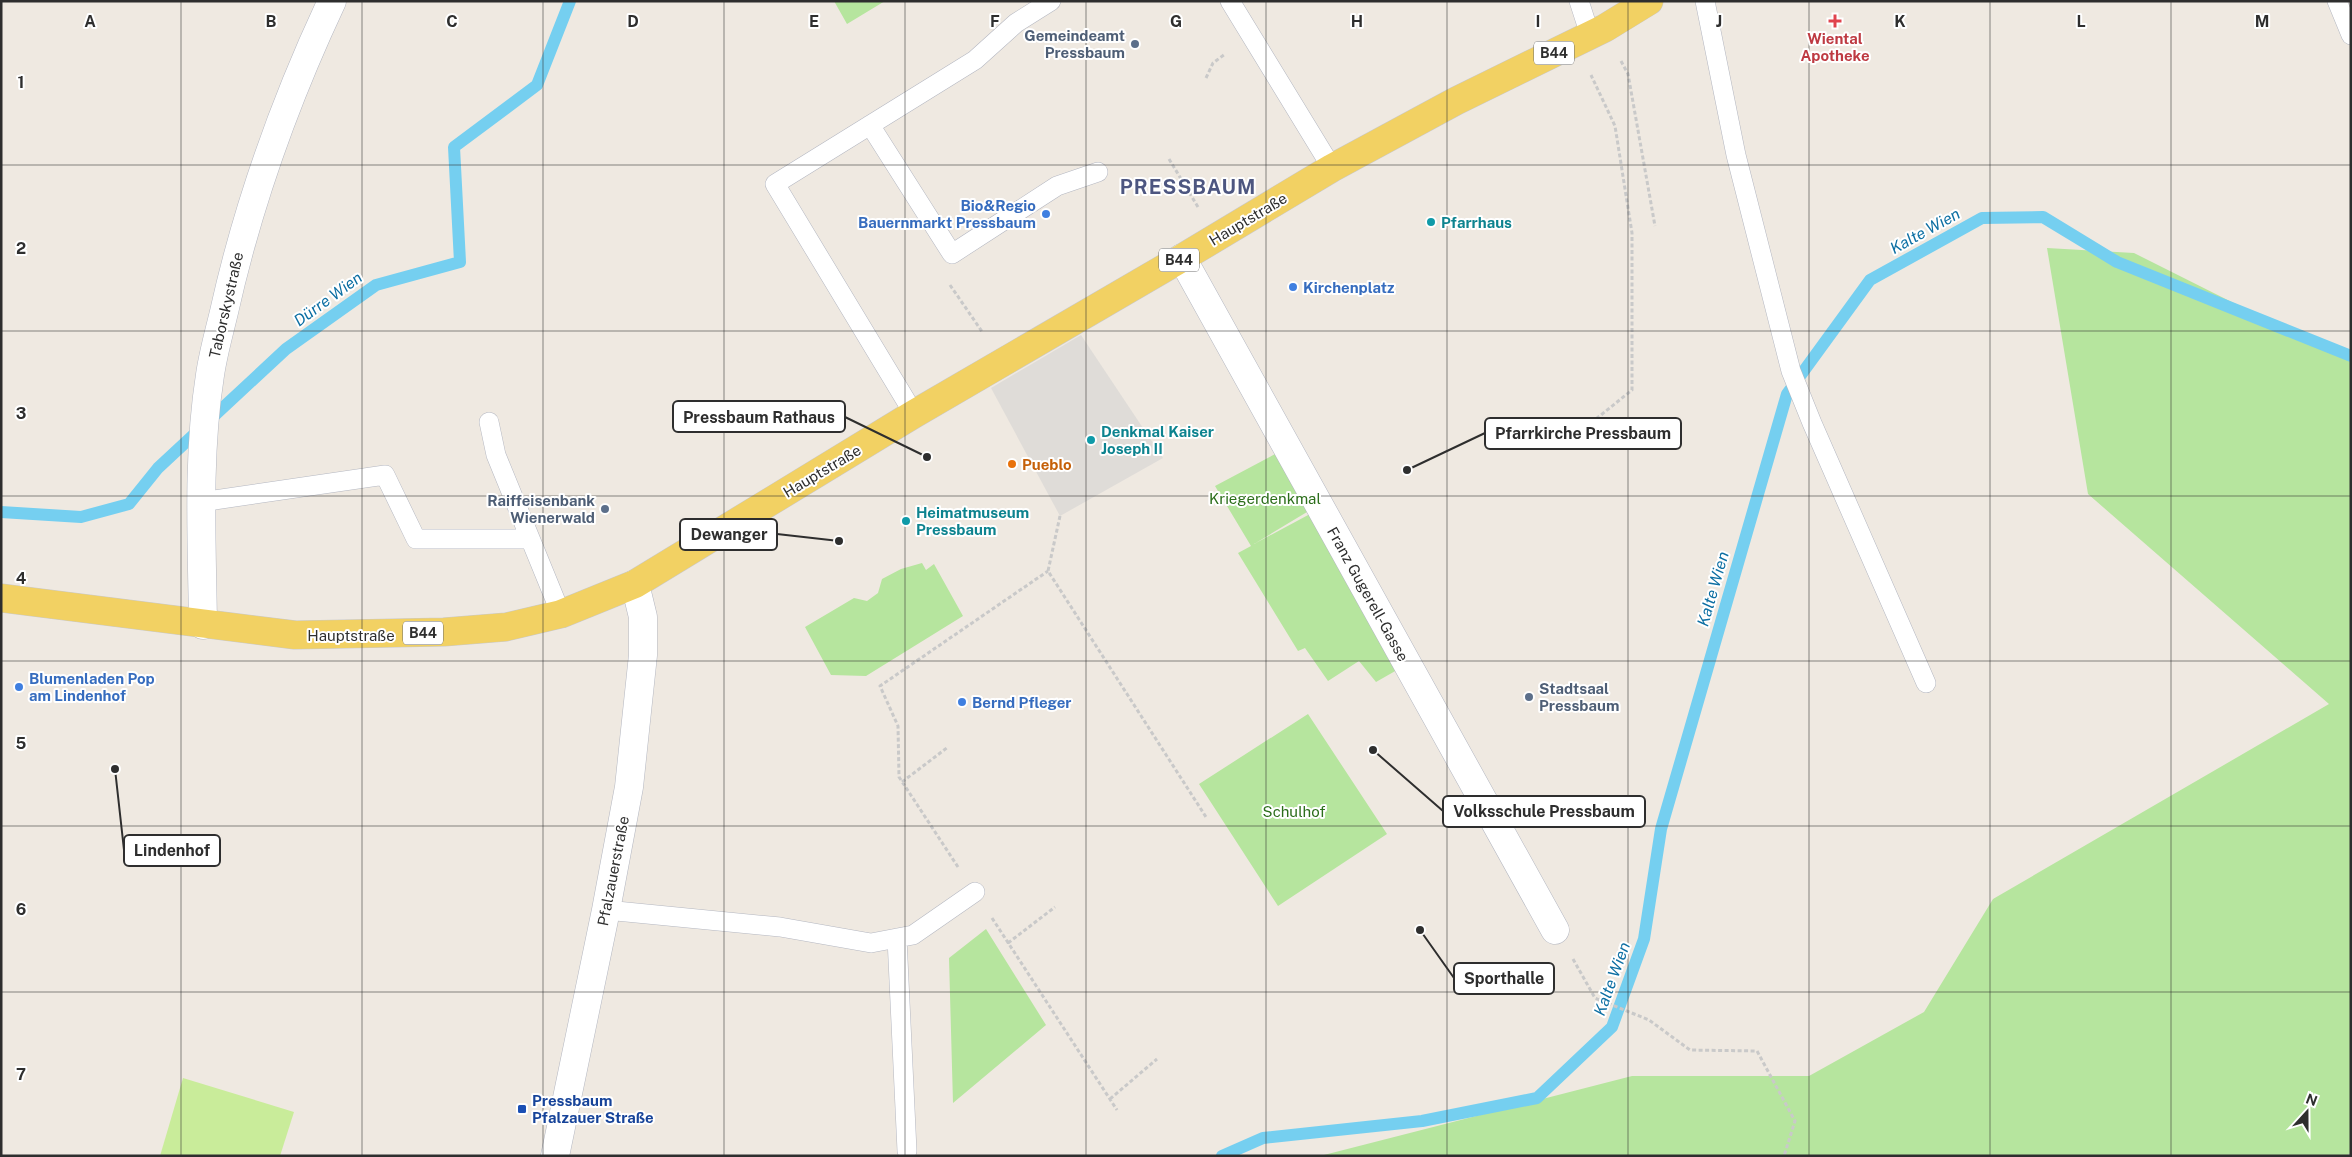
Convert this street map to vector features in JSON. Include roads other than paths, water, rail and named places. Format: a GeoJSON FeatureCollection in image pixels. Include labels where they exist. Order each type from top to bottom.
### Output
{"type":"FeatureCollection","features":[{"type":"Feature","properties":{"kind":"main road","name":"Hauptstraße"},"geometry":{"type":"LineString","coordinates":[[1,598],[203,625],[295,635],[382,635],[506,627],[561,614],[635,584],[914,414],[1332,168],[1456,101],[1590,35],[1649,1]]}},
{"type":"Feature","properties":{"kind":"street","name":"Taborskystraße"},"geometry":{"type":"LineString","coordinates":[[203,625],[201,472],[210,375],[234,268],[259,181],[306,56],[332,1]]}},
{"type":"Feature","properties":{"kind":"street","name":"Franz Gugerell-Gasse"},"geometry":{"type":"LineString","coordinates":[[1182,258],[1555,930]]}},
{"type":"Feature","properties":{"kind":"street","name":"Pfalzauerstraße"},"geometry":{"type":"LineString","coordinates":[[555,1156],[606,910],[629,787],[644,655],[643,617],[635,584]]}},
{"type":"Feature","properties":{"kind":"lane"},"geometry":{"type":"LineString","coordinates":[[914,414],[775,184],[975,60],[1016,23],[1050,1]]}},
{"type":"Feature","properties":{"kind":"lane"},"geometry":{"type":"LineString","coordinates":[[1230,1],[1332,168]]}},
{"type":"Feature","properties":{"kind":"lane"},"geometry":{"type":"LineString","coordinates":[[1579,1],[1590,35]]}},
{"type":"Feature","properties":{"kind":"lane"},"geometry":{"type":"LineString","coordinates":[[1705,1],[1736,155],[1791,371],[1812,424],[1926,683]]}},
{"type":"Feature","properties":{"kind":"lane"},"geometry":{"type":"LineString","coordinates":[[2336,1],[2351,35]]}},
{"type":"Feature","properties":{"kind":"lane"},"geometry":{"type":"LineString","coordinates":[[870,126],[952,254],[1057,186],[1098,172]]}},
{"type":"Feature","properties":{"kind":"lane"},"geometry":{"type":"LineString","coordinates":[[489,422],[496,455],[561,614]]}},
{"type":"Feature","properties":{"kind":"lane"},"geometry":{"type":"LineString","coordinates":[[201,502],[385,475],[416,539],[530,539]]}},
{"type":"Feature","properties":{"kind":"lane"},"geometry":{"type":"LineString","coordinates":[[606,910],[780,927],[871,943],[913,935],[974,892]]}},
{"type":"Feature","properties":{"kind":"lane"},"geometry":{"type":"LineString","coordinates":[[896,938],[906,1150]]}},
{"type":"Feature","properties":{"kind":"waterway","name":"Dürre Wien"},"geometry":{"type":"LineString","coordinates":[[1,512],[81,517],[129,504],[158,468],[286,349],[376,285],[460,262],[454,147],[537,85],[570,1]]}},
{"type":"Feature","properties":{"kind":"waterway","name":"Kalte Wien"},"geometry":{"type":"LineString","coordinates":[[1222,1156],[1263,1138],[1422,1121],[1537,1098],[1612,1027],[1644,939],[1661,829],[1787,394],[1870,280],[1982,218],[2043,217],[2117,262],[2351,356]]}},
{"type":"Feature","properties":{"kind":"place","name":"Wiental Apotheke"},"geometry":{"type":"Point","coordinates":[1835,21]}},
{"type":"Feature","properties":{"kind":"place","name":"Gemeindeamt Pressbaum"},"geometry":{"type":"Point","coordinates":[1135,44]}},
{"type":"Feature","properties":{"kind":"place","name":"Bio&Regio Bauernmarkt Pressbaum"},"geometry":{"type":"Point","coordinates":[1046,214]}},
{"type":"Feature","properties":{"kind":"place","name":"Pfarrhaus"},"geometry":{"type":"Point","coordinates":[1431,222]}},
{"type":"Feature","properties":{"kind":"place","name":"Kirchenplatz"},"geometry":{"type":"Point","coordinates":[1293,287]}},
{"type":"Feature","properties":{"kind":"place","name":"Denkmal Kaiser Joseph II"},"geometry":{"type":"Point","coordinates":[1091,440]}},
{"type":"Feature","properties":{"kind":"place","name":"Pressbaum Rathaus"},"geometry":{"type":"Point","coordinates":[927,457]}},
{"type":"Feature","properties":{"kind":"place","name":"Pueblo"},"geometry":{"type":"Point","coordinates":[1012,464]}},
{"type":"Feature","properties":{"kind":"place","name":"Pfarrkirche Pressbaum"},"geometry":{"type":"Point","coordinates":[1407,470]}},
{"type":"Feature","properties":{"kind":"place","name":"Raiffeisenbank Wienerwald"},"geometry":{"type":"Point","coordinates":[605,509]}},
{"type":"Feature","properties":{"kind":"place","name":"Heimatmuseum Pressbaum"},"geometry":{"type":"Point","coordinates":[906,521]}},
{"type":"Feature","properties":{"kind":"place","name":"Dewanger"},"geometry":{"type":"Point","coordinates":[839,541]}},
{"type":"Feature","properties":{"kind":"place","name":"Blumenladen Pop am Lindenhof"},"geometry":{"type":"Point","coordinates":[19,687]}},
{"type":"Feature","properties":{"kind":"place","name":"Stadtsaal Pressbaum"},"geometry":{"type":"Point","coordinates":[1529,697]}},
{"type":"Feature","properties":{"kind":"place","name":"Bernd Pfleger"},"geometry":{"type":"Point","coordinates":[962,702]}},
{"type":"Feature","properties":{"kind":"place","name":"Volksschule Pressbaum"},"geometry":{"type":"Point","coordinates":[1373,750]}},
{"type":"Feature","properties":{"kind":"place","name":"Lindenhof"},"geometry":{"type":"Point","coordinates":[115,769]}},
{"type":"Feature","properties":{"kind":"place","name":"Sporthalle"},"geometry":{"type":"Point","coordinates":[1420,930]}},
{"type":"Feature","properties":{"kind":"place","name":"Pressbaum Pfalzauer Straße"},"geometry":{"type":"Point","coordinates":[522,1109]}},
{"type":"Feature","properties":{"kind":"district","name":"PRESSBAUM"},"geometry":{"type":"Point","coordinates":[1188,187]}},
{"type":"Feature","properties":{"kind":"park label","name":"Kriegerdenkmal"},"geometry":{"type":"Point","coordinates":[1265,498]}},
{"type":"Feature","properties":{"kind":"park label","name":"Schulhof"},"geometry":{"type":"Point","coordinates":[1294,811]}}]}
